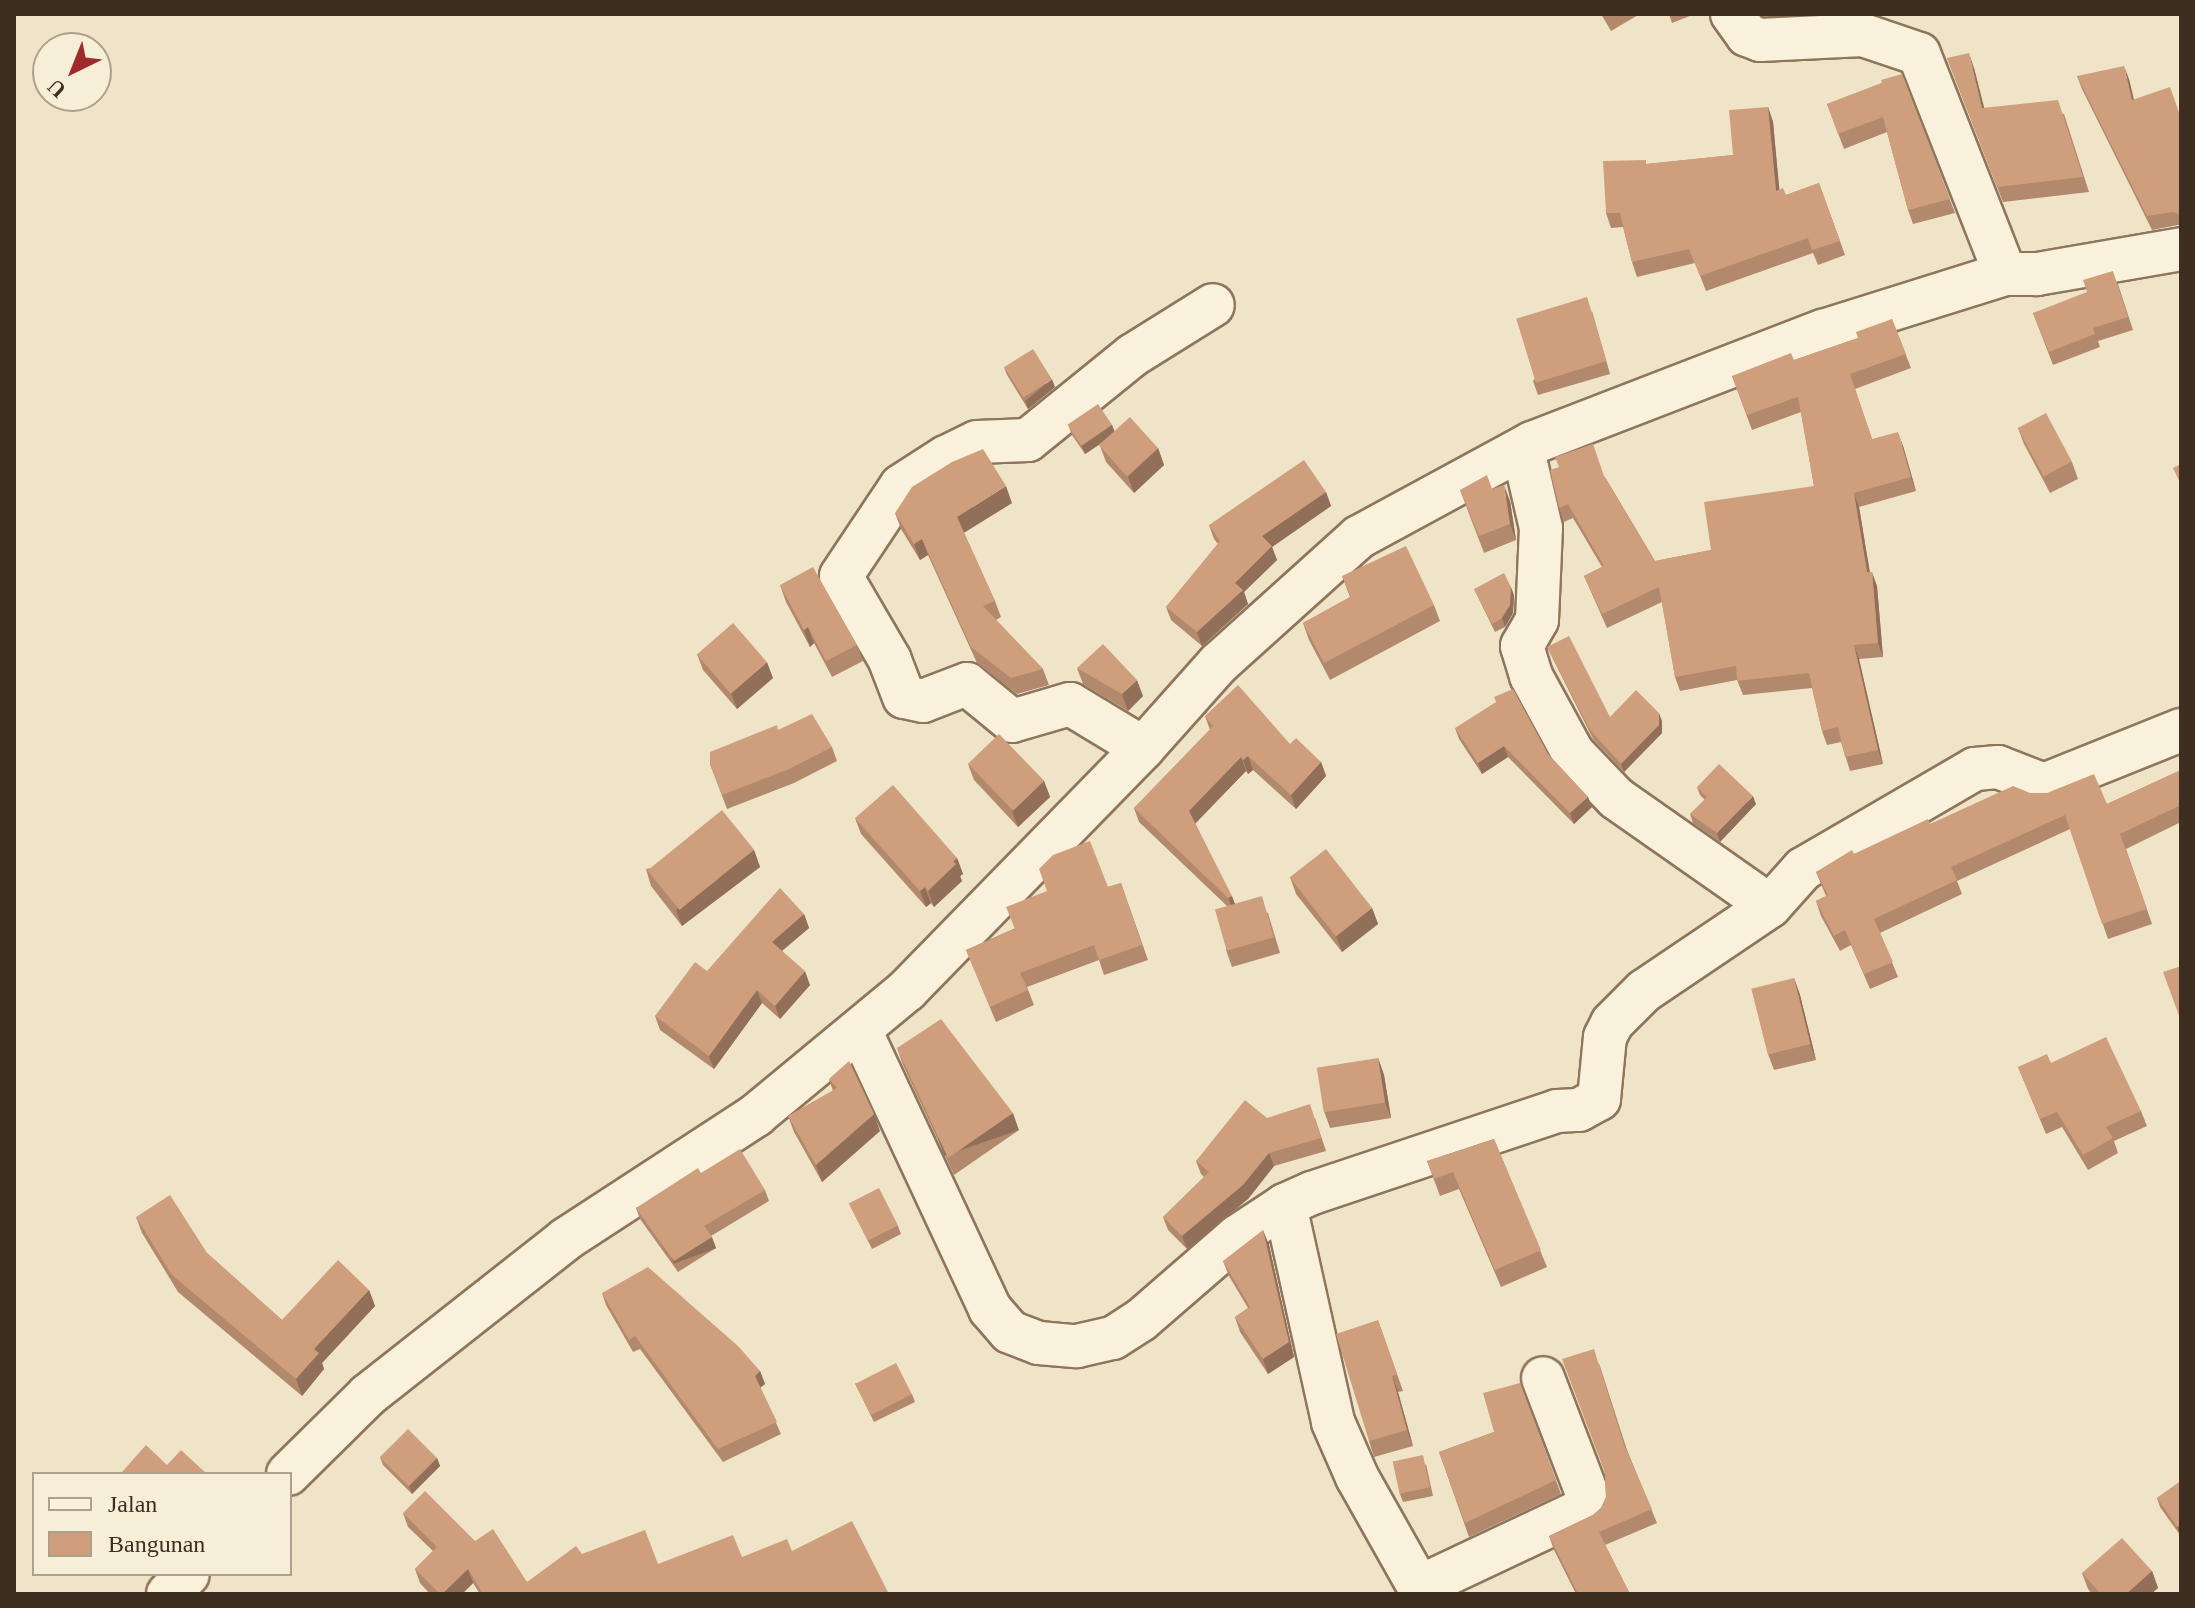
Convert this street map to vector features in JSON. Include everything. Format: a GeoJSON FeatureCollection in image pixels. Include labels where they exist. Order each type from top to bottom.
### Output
{"type":"FeatureCollection","features":[{"type":"Feature","properties":{"kind":"street"},"geometry":{"type":"LineString","coordinates":[[1732,14],[1747,35],[1760,40],[1863,35],[1919,54],[2005,274]]}},
{"type":"Feature","properties":{"kind":"street"},"geometry":{"type":"LineString","coordinates":[[290,1472],[368,1395],[554,1248],[756,1115],[907,990],[1143,748],[1219,663],[1359,537],[1523,450],[1823,331],[2005,274],[2037,274],[2181,249]]}},
{"type":"Feature","properties":{"kind":"street"},"geometry":{"type":"LineString","coordinates":[[1143,748],[1082,708],[1070,704],[1012,721],[967,684],[923,701],[913,702],[904,697],[890,660],[841,576],[901,486],[946,457],[977,442],[1028,440],[1133,355],[1213,305]]}},
{"type":"Feature","properties":{"kind":"street"},"geometry":{"type":"LineString","coordinates":[[1523,450],[1541,528],[1537,620],[1522,646],[1531,676],[1587,772],[1616,798],[1770,906]]}},
{"type":"Feature","properties":{"kind":"street"},"geometry":{"type":"LineString","coordinates":[[860,1030],[990,1309],[1010,1332],[1039,1343],[1077,1346],[1113,1338],[1141,1320],[1238,1236],[1285,1205],[1312,1193],[1557,1111],[1579,1110],[1599,1099],[1602,1049],[1612,1023],[1644,991],[1770,906],[1803,869],[1975,769],[1998,767],[2044,785],[2181,730]]}},
{"type":"Feature","properties":{"kind":"street"},"geometry":{"type":"LineString","coordinates":[[1285,1205],[1333,1422],[1357,1477],[1421,1591],[1587,1508],[1588,1496],[1543,1378]]}},
{"type":"Feature","properties":{"kind":"street"},"geometry":{"type":"LineString","coordinates":[[168,1594],[186,1576]]}},
{"type":"Feature","properties":{"kind":"building"},"geometry":{"type":"Polygon","coordinates":[[[1969,53],[1982,108],[2058,100],[2083,177],[1997,187],[1947,58],[1969,53]]]}},
{"type":"Feature","properties":{"kind":"building"},"geometry":{"type":"Polygon","coordinates":[[[2124,66],[2132,100],[2170,87],[2181,118],[2181,215],[2173,212],[2147,216],[2077,76],[2124,66]]]}},
{"type":"Feature","properties":{"kind":"building"},"geometry":{"type":"Polygon","coordinates":[[[1902,74],[1950,199],[1908,210],[1883,117],[1838,134],[1827,104],[1902,74]]]}},
{"type":"Feature","properties":{"kind":"building"},"geometry":{"type":"Polygon","coordinates":[[[1768,107],[1776,191],[1783,188],[1786,195],[1819,183],[1840,241],[1812,250],[1808,238],[1700,276],[1689,249],[1632,262],[1620,213],[1606,213],[1603,161],[1646,160],[1646,164],[1733,155],[1729,110],[1768,107]]]}},
{"type":"Feature","properties":{"kind":"building"},"geometry":{"type":"Polygon","coordinates":[[[2113,271],[2128,317],[2093,328],[2095,334],[2049,352],[2033,313],[2087,292],[2083,280],[2113,271]]]}},
{"type":"Feature","properties":{"kind":"building"},"geometry":{"type":"Polygon","coordinates":[[[1587,297],[1607,361],[1536,383],[1516,319],[1587,297]]]}},
{"type":"Feature","properties":{"kind":"building"},"geometry":{"type":"Polygon","coordinates":[[[1892,319],[1906,354],[1850,374],[1872,439],[1898,432],[1911,477],[1854,493],[1867,572],[1872,572],[1878,643],[1854,645],[1878,750],[1845,757],[1838,727],[1822,731],[1809,673],[1737,681],[1736,666],[1675,677],[1659,587],[1602,614],[1584,576],[1604,566],[1568,504],[1559,508],[1550,470],[1559,467],[1555,457],[1593,444],[1604,476],[1655,561],[1711,550],[1704,502],[1814,486],[1798,397],[1747,415],[1732,376],[1791,353],[1794,360],[1858,338],[1856,332],[1892,319]]]}},
{"type":"Feature","properties":{"kind":"building"},"geometry":{"type":"Polygon","coordinates":[[[1033,349],[1052,380],[1023,398],[1004,367],[1033,349]]]}},
{"type":"Feature","properties":{"kind":"building"},"geometry":{"type":"Polygon","coordinates":[[[1098,404],[1112,425],[1081,445],[1067,425],[1098,404]]]}},
{"type":"Feature","properties":{"kind":"building"},"geometry":{"type":"Polygon","coordinates":[[[2046,413],[2072,462],[2044,477],[2018,428],[2046,413]]]}},
{"type":"Feature","properties":{"kind":"building"},"geometry":{"type":"Polygon","coordinates":[[[1130,417],[1158,448],[1127,476],[1099,445],[1130,417]]]}},
{"type":"Feature","properties":{"kind":"building"},"geometry":{"type":"Polygon","coordinates":[[[983,449],[1006,486],[957,517],[995,601],[983,606],[1043,669],[1011,678],[971,647],[922,539],[914,544],[895,513],[912,487],[952,462],[983,449]]]}},
{"type":"Feature","properties":{"kind":"building"},"geometry":{"type":"Polygon","coordinates":[[[1304,460],[1326,492],[1262,536],[1272,546],[1235,583],[1243,590],[1197,632],[1166,607],[1220,541],[1209,525],[1304,460]]]}},
{"type":"Feature","properties":{"kind":"building"},"geometry":{"type":"Polygon","coordinates":[[[2181,464],[2181,485],[2173,468],[2181,464]]]}},
{"type":"Feature","properties":{"kind":"building"},"geometry":{"type":"Polygon","coordinates":[[[1487,475],[1492,489],[1504,485],[1510,524],[1479,536],[1460,490],[1487,475]]]}},
{"type":"Feature","properties":{"kind":"building"},"geometry":{"type":"Polygon","coordinates":[[[1406,546],[1434,605],[1324,663],[1303,623],[1351,597],[1342,576],[1406,546]]]}},
{"type":"Feature","properties":{"kind":"building"},"geometry":{"type":"Polygon","coordinates":[[[813,567],[857,645],[826,661],[808,627],[804,630],[780,585],[813,567]]]}},
{"type":"Feature","properties":{"kind":"building"},"geometry":{"type":"Polygon","coordinates":[[[1504,573],[1511,587],[1510,605],[1502,618],[1492,624],[1474,589],[1504,573]]]}},
{"type":"Feature","properties":{"kind":"building"},"geometry":{"type":"Polygon","coordinates":[[[733,623],[767,662],[731,694],[697,654],[733,623]]]}},
{"type":"Feature","properties":{"kind":"building"},"geometry":{"type":"Polygon","coordinates":[[[1569,636],[1610,717],[1636,690],[1659,713],[1659,725],[1621,764],[1590,730],[1547,647],[1569,636]]]}},
{"type":"Feature","properties":{"kind":"building"},"geometry":{"type":"Polygon","coordinates":[[[1103,644],[1137,680],[1122,694],[1077,668],[1103,644]]]}},
{"type":"Feature","properties":{"kind":"building"},"geometry":{"type":"Polygon","coordinates":[[[1238,685],[1290,744],[1296,738],[1321,762],[1291,795],[1248,756],[1243,760],[1241,757],[1189,811],[1232,896],[1228,898],[1134,808],[1213,726],[1205,716],[1238,685]]]}},
{"type":"Feature","properties":{"kind":"building"},"geometry":{"type":"Polygon","coordinates":[[[1513,689],[1548,754],[1588,797],[1570,813],[1504,746],[1478,763],[1455,728],[1496,702],[1494,697],[1513,689]]]}},
{"type":"Feature","properties":{"kind":"building"},"geometry":{"type":"Polygon","coordinates":[[[812,714],[832,747],[789,769],[722,795],[710,764],[710,752],[777,725],[778,730],[812,714]]]}},
{"type":"Feature","properties":{"kind":"building"},"geometry":{"type":"Polygon","coordinates":[[[999,734],[1044,781],[1013,811],[968,764],[999,734]]]}},
{"type":"Feature","properties":{"kind":"building"},"geometry":{"type":"Polygon","coordinates":[[[1719,764],[1753,796],[1717,833],[1690,814],[1707,797],[1697,787],[1719,764]]]}},
{"type":"Feature","properties":{"kind":"building"},"geometry":{"type":"Polygon","coordinates":[[[2181,770],[2181,805],[2120,834],[2147,909],[2102,924],[2065,815],[1951,867],[1957,880],[1874,919],[1893,962],[1864,974],[1845,930],[1834,936],[1816,901],[1828,895],[1816,872],[1852,850],[1854,854],[1928,819],[1930,824],[2013,786],[2030,793],[2047,793],[2094,774],[2107,804],[2181,770]]]}},
{"type":"Feature","properties":{"kind":"building"},"geometry":{"type":"Polygon","coordinates":[[[893,785],[957,858],[953,861],[956,864],[928,891],[925,887],[920,891],[855,818],[893,785]]]}},
{"type":"Feature","properties":{"kind":"building"},"geometry":{"type":"Polygon","coordinates":[[[722,810],[754,850],[679,910],[647,870],[722,810]]]}},
{"type":"Feature","properties":{"kind":"building"},"geometry":{"type":"Polygon","coordinates":[[[1090,841],[1108,887],[1121,883],[1142,945],[1099,960],[1094,945],[1020,973],[1028,990],[990,1007],[966,950],[1015,929],[1006,907],[1047,891],[1039,869],[1053,855],[1090,841]]]}},
{"type":"Feature","properties":{"kind":"building"},"geometry":{"type":"Polygon","coordinates":[[[1326,849],[1372,908],[1336,936],[1290,877],[1326,849]]]}},
{"type":"Feature","properties":{"kind":"building"},"geometry":{"type":"Polygon","coordinates":[[[780,888],[804,914],[772,942],[805,971],[775,1006],[757,990],[709,1056],[655,1016],[695,962],[707,971],[780,888]]]}},
{"type":"Feature","properties":{"kind":"building"},"geometry":{"type":"Polygon","coordinates":[[[1262,896],[1274,937],[1227,951],[1215,910],[1262,896]]]}},
{"type":"Feature","properties":{"kind":"building"},"geometry":{"type":"Polygon","coordinates":[[[2181,966],[2181,1021],[2163,972],[2181,966]]]}},
{"type":"Feature","properties":{"kind":"building"},"geometry":{"type":"Polygon","coordinates":[[[1794,978],[1810,1044],[1768,1055],[1751,989],[1794,978]]]}},
{"type":"Feature","properties":{"kind":"building"},"geometry":{"type":"Polygon","coordinates":[[[941,1019],[1013,1113],[948,1158],[897,1048],[941,1019]]]}},
{"type":"Feature","properties":{"kind":"building"},"geometry":{"type":"Polygon","coordinates":[[[2106,1037],[2141,1111],[2106,1127],[2113,1138],[2083,1155],[2057,1112],[2040,1119],[2018,1067],[2047,1054],[2051,1063],[2106,1037]]]}},
{"type":"Feature","properties":{"kind":"building"},"geometry":{"type":"Polygon","coordinates":[[[1378,1058],[1385,1102],[1324,1112],[1317,1068],[1378,1058]]]}},
{"type":"Feature","properties":{"kind":"building"},"geometry":{"type":"Polygon","coordinates":[[[849,1061],[874,1114],[816,1165],[788,1116],[837,1088],[829,1079],[849,1061]]]}},
{"type":"Feature","properties":{"kind":"building"},"geometry":{"type":"Polygon","coordinates":[[[1245,1100],[1267,1118],[1310,1104],[1321,1138],[1269,1153],[1243,1185],[1182,1236],[1163,1217],[1209,1172],[1196,1161],[1245,1100]]]}},
{"type":"Feature","properties":{"kind":"building"},"geometry":{"type":"Polygon","coordinates":[[[1494,1139],[1541,1250],[1495,1270],[1453,1172],[1434,1179],[1427,1161],[1494,1139]]]}},
{"type":"Feature","properties":{"kind":"building"},"geometry":{"type":"Polygon","coordinates":[[[740,1149],[765,1190],[704,1226],[712,1237],[674,1261],[636,1208],[698,1168],[701,1173],[740,1149]]]}},
{"type":"Feature","properties":{"kind":"building"},"geometry":{"type":"Polygon","coordinates":[[[879,1188],[898,1225],[868,1241],[849,1203],[879,1188]]]}},
{"type":"Feature","properties":{"kind":"building"},"geometry":{"type":"Polygon","coordinates":[[[170,1195],[207,1253],[282,1320],[338,1260],[369,1290],[314,1349],[319,1353],[296,1379],[172,1275],[136,1217],[170,1195]]]}},
{"type":"Feature","properties":{"kind":"building"},"geometry":{"type":"Polygon","coordinates":[[[1263,1230],[1289,1342],[1263,1359],[1235,1317],[1250,1307],[1223,1261],[1263,1230]]]}},
{"type":"Feature","properties":{"kind":"building"},"geometry":{"type":"Polygon","coordinates":[[[648,1267],[738,1346],[760,1371],[755,1376],[777,1422],[718,1449],[635,1336],[629,1340],[602,1293],[648,1267]]]}},
{"type":"Feature","properties":{"kind":"building"},"geometry":{"type":"Polygon","coordinates":[[[1378,1320],[1397,1374],[1392,1376],[1407,1430],[1369,1441],[1336,1334],[1378,1320]]]}},
{"type":"Feature","properties":{"kind":"building"},"geometry":{"type":"Polygon","coordinates":[[[1594,1349],[1624,1445],[1652,1509],[1599,1532],[1630,1594],[1578,1594],[1549,1536],[1593,1515],[1606,1497],[1605,1473],[1562,1359],[1594,1349]]]}},
{"type":"Feature","properties":{"kind":"building"},"geometry":{"type":"Polygon","coordinates":[[[896,1363],[912,1394],[871,1415],[855,1384],[896,1363]]]}},
{"type":"Feature","properties":{"kind":"building"},"geometry":{"type":"Polygon","coordinates":[[[1520,1383],[1556,1480],[1465,1523],[1439,1452],[1494,1432],[1483,1393],[1520,1383]]]}},
{"type":"Feature","properties":{"kind":"building"},"geometry":{"type":"Polygon","coordinates":[[[408,1429],[437,1458],[409,1486],[380,1457],[408,1429]]]}},
{"type":"Feature","properties":{"kind":"building"},"geometry":{"type":"Polygon","coordinates":[[[146,1445],[167,1465],[181,1450],[205,1472],[122,1472],[146,1445]]]}},
{"type":"Feature","properties":{"kind":"building"},"geometry":{"type":"Polygon","coordinates":[[[1423,1455],[1430,1487],[1400,1494],[1393,1461],[1423,1455]]]}},
{"type":"Feature","properties":{"kind":"building"},"geometry":{"type":"Polygon","coordinates":[[[2181,1481],[2181,1524],[2177,1527],[2157,1498],[2181,1481]]]}},
{"type":"Feature","properties":{"kind":"building"},"geometry":{"type":"Polygon","coordinates":[[[425,1491],[475,1541],[493,1529],[527,1582],[576,1546],[582,1554],[645,1530],[658,1564],[733,1535],[742,1557],[787,1539],[792,1551],[852,1521],[889,1594],[483,1594],[468,1569],[440,1594],[415,1569],[437,1547],[403,1513],[425,1491]]]}},
{"type":"Feature","properties":{"kind":"building"},"geometry":{"type":"Polygon","coordinates":[[[2122,1538],[2152,1571],[2126,1594],[2101,1594],[2082,1573],[2122,1538]]]}}]}
